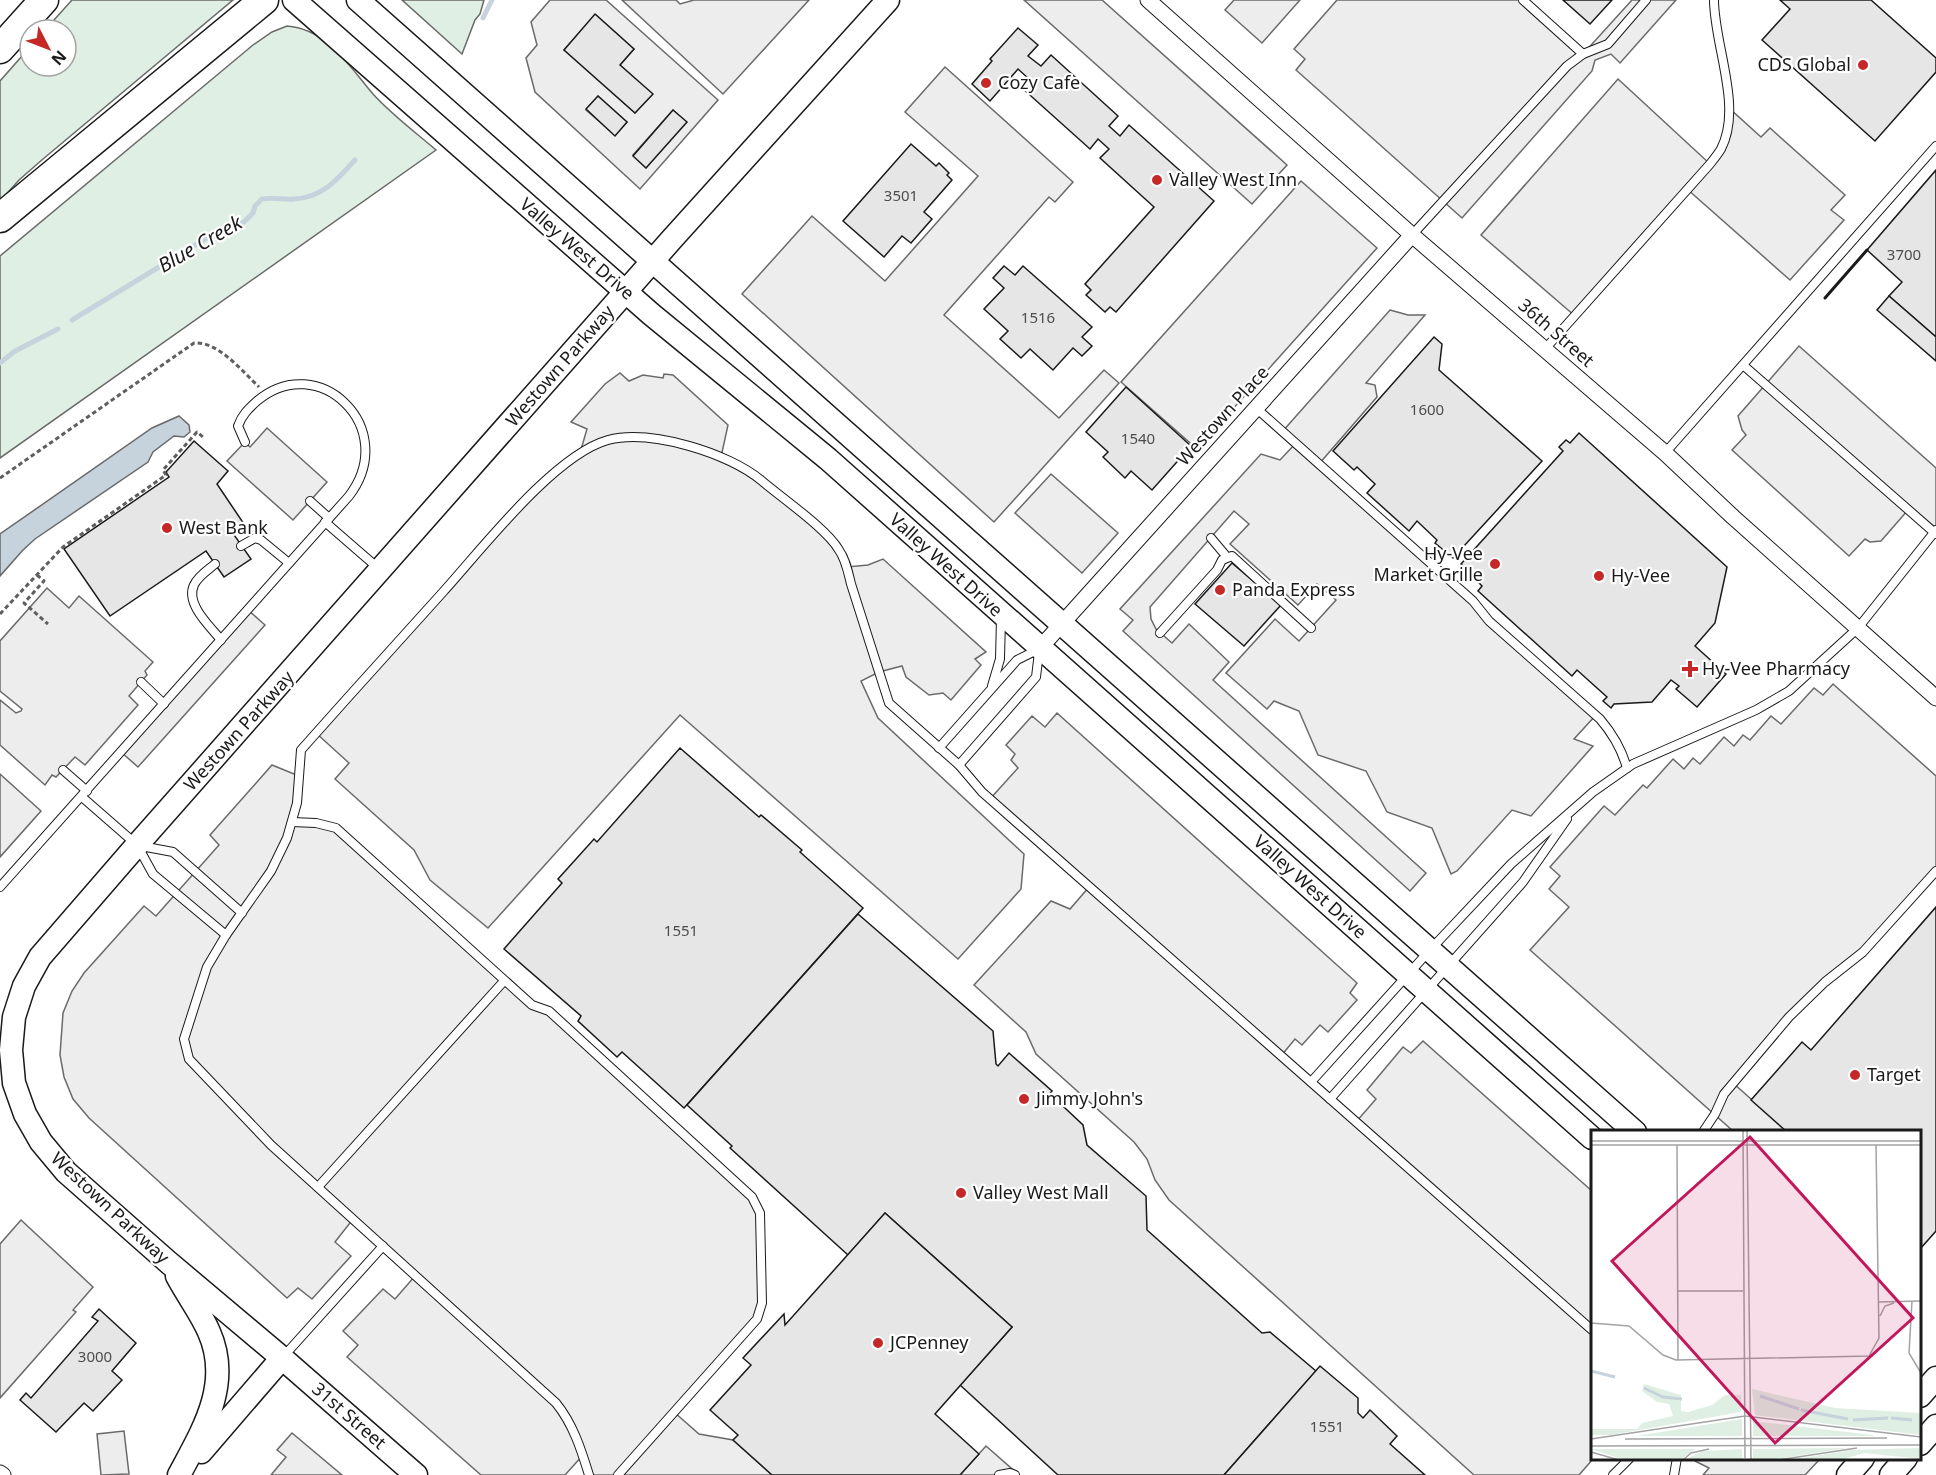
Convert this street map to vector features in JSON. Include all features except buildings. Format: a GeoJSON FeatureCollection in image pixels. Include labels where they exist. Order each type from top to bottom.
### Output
{"type":"FeatureCollection","features":[{"type":"Feature","properties":{"kind":"highway"},"geometry":{"type":"LineString","coordinates":[[0,49],[44,0]]}},
{"type":"Feature","properties":{"kind":"highway"},"geometry":{"type":"LineString","coordinates":[[0,218],[264,0]]}},
{"type":"Feature","properties":{"kind":"main road","name":"Valley West Drive"},"geometry":{"type":"LineString","coordinates":[[294,0],[625,292],[828,459],[1591,1136]]}},
{"type":"Feature","properties":{"kind":"main road","name":"Valley West Drive"},"geometry":{"type":"LineString","coordinates":[[358,0],[1634,1130]]}},
{"type":"Feature","properties":{"kind":"main road","name":"Westown Parkway"},"geometry":{"type":"LineString","coordinates":[[282,1358],[66,1172],[41,1143],[25,1114],[14,1083],[11,1050],[14,1017],[24,986],[40,957],[137,846],[652,261],[888,0]]}},
{"type":"Feature","properties":{"kind":"main road"},"geometry":{"type":"LineString","coordinates":[[168,1262],[209,1331],[217,1352],[219,1373],[217,1390],[205,1425],[180,1475]]}},
{"type":"Feature","properties":{"kind":"main road"},"geometry":{"type":"LineString","coordinates":[[180,1475],[282,1358]]}},
{"type":"Feature","properties":{"kind":"main road","name":"31st Street"},"geometry":{"type":"LineString","coordinates":[[282,1358],[417,1475]]}},
{"type":"Feature","properties":{"kind":"main road"},"geometry":{"type":"LineString","coordinates":[[1848,1475],[1861,1460]]}},
{"type":"Feature","properties":{"kind":"main road"},"geometry":{"type":"LineString","coordinates":[[1891,1475],[1904,1460]]}},
{"type":"Feature","properties":{"kind":"street","name":"36th Street"},"geometry":{"type":"LineString","coordinates":[[1148,0],[1412,235],[1665,453],[1936,698]]}},
{"type":"Feature","properties":{"kind":"street","name":"Westown Place"},"geometry":{"type":"LineString","coordinates":[[1040,648],[1412,235]]}},
{"type":"Feature","properties":{"kind":"lane"},"geometry":{"type":"LineString","coordinates":[[1522,0],[1583,54]]}},
{"type":"Feature","properties":{"kind":"lane"},"geometry":{"type":"LineString","coordinates":[[1412,235],[1567,66],[1583,54],[1608,44],[1646,0]]}},
{"type":"Feature","properties":{"kind":"lane"},"geometry":{"type":"LineString","coordinates":[[1545,349],[1722,148],[1730,109],[1714,0]]}},
{"type":"Feature","properties":{"kind":"lane"},"geometry":{"type":"LineString","coordinates":[[1665,453],[1936,146]]}},
{"type":"Feature","properties":{"kind":"lane"},"geometry":{"type":"LineString","coordinates":[[1311,1082],[1407,974],[1511,864],[1593,792],[1627,768],[1756,710],[1790,691],[1858,628],[1935,532],[1743,365]]}},
{"type":"Feature","properties":{"kind":"lane"},"geometry":{"type":"LineString","coordinates":[[0,887],[353,491],[363,474],[366,448],[360,423],[345,403],[323,389],[298,385],[267,394],[242,416],[238,426],[244,442]]}},
{"type":"Feature","properties":{"kind":"lane"},"geometry":{"type":"LineString","coordinates":[[1256,408],[1473,601],[1489,621],[1600,719],[1624,756],[1627,768]]}},
{"type":"Feature","properties":{"kind":"lane"},"geometry":{"type":"LineString","coordinates":[[589,1475],[574,1430],[556,1403],[271,1145],[189,1059],[184,1039],[207,967],[226,934],[271,871],[287,838],[297,803],[301,750],[515,512],[555,471],[580,453],[608,440],[646,437],[675,442],[721,457],[754,474],[825,534],[839,549],[847,567],[889,703],[958,765],[982,792],[1591,1328]]}},
{"type":"Feature","properties":{"kind":"lane"},"geometry":{"type":"LineString","coordinates":[[310,501],[381,570]]}},
{"type":"Feature","properties":{"kind":"lane"},"geometry":{"type":"LineString","coordinates":[[1211,537],[1227,557]]}},
{"type":"Feature","properties":{"kind":"lane"},"geometry":{"type":"LineString","coordinates":[[242,546],[255,538],[261,540],[289,563]]}},
{"type":"Feature","properties":{"kind":"lane"},"geometry":{"type":"LineString","coordinates":[[1160,633],[1227,557],[1232,556],[1311,628]]}},
{"type":"Feature","properties":{"kind":"lane"},"geometry":{"type":"LineString","coordinates":[[215,564],[194,584],[192,594],[195,606],[220,640]]}},
{"type":"Feature","properties":{"kind":"lane"},"geometry":{"type":"LineString","coordinates":[[990,690],[1000,658],[1001,614]]}},
{"type":"Feature","properties":{"kind":"lane"},"geometry":{"type":"LineString","coordinates":[[939,748],[1017,660],[1040,648]]}},
{"type":"Feature","properties":{"kind":"lane"},"geometry":{"type":"LineString","coordinates":[[958,765],[1036,677],[1040,648]]}},
{"type":"Feature","properties":{"kind":"lane"},"geometry":{"type":"LineString","coordinates":[[141,682],[164,704]]}},
{"type":"Feature","properties":{"kind":"lane"},"geometry":{"type":"LineString","coordinates":[[63,770],[137,846],[153,874],[226,934]]}},
{"type":"Feature","properties":{"kind":"lane"},"geometry":{"type":"LineString","coordinates":[[1330,1099],[1523,882],[1575,808]]}},
{"type":"Feature","properties":{"kind":"lane"},"geometry":{"type":"LineString","coordinates":[[292,822],[336,828],[531,1005],[549,1011],[558,1019],[752,1197],[760,1213],[762,1303],[757,1319],[618,1475]]}},
{"type":"Feature","properties":{"kind":"lane"},"geometry":{"type":"LineString","coordinates":[[137,846],[173,852],[242,913]]}},
{"type":"Feature","properties":{"kind":"lane"},"geometry":{"type":"LineString","coordinates":[[1704,1130],[1715,1114],[1724,1094],[1801,1004],[1863,952],[1936,871]]}},
{"type":"Feature","properties":{"kind":"lane"},"geometry":{"type":"LineString","coordinates":[[318,1187],[504,981]]}},
{"type":"Feature","properties":{"kind":"lane"},"geometry":{"type":"LineString","coordinates":[[282,1358],[383,1246]]}},
{"type":"Feature","properties":{"kind":"lane"},"geometry":{"type":"LineString","coordinates":[[1613,1475],[1628,1460]]}},
{"type":"Feature","properties":{"kind":"lane"},"geometry":{"type":"LineString","coordinates":[[1674,1475],[1677,1460]]}},
{"type":"Feature","properties":{"kind":"lane"},"geometry":{"type":"LineString","coordinates":[[999,1475],[1010,1473],[1015,1475]]}},
{"type":"Feature","properties":{"kind":"path"},"geometry":{"type":"LineString","coordinates":[[0,478],[194,344],[208,344],[218,350],[267,394]]}},
{"type":"Feature","properties":{"kind":"path"},"geometry":{"type":"LineString","coordinates":[[0,614],[63,547],[166,475],[163,470],[197,432],[203,437]]}},
{"type":"Feature","properties":{"kind":"path"},"geometry":{"type":"LineString","coordinates":[[37,574],[44,581],[24,603],[48,624]]}},
{"type":"Feature","properties":{"kind":"green space"},"geometry":{"type":"Polygon","coordinates":[[[72,0],[233,0],[43,159],[0,201],[0,81],[18,61],[18,78],[78,78],[78,18],[56,18],[72,0]]]}},
{"type":"Feature","properties":{"kind":"green space"},"geometry":{"type":"Polygon","coordinates":[[[402,0],[484,0],[462,54],[402,0]]]}},
{"type":"Feature","properties":{"kind":"green space"},"geometry":{"type":"Polygon","coordinates":[[[287,26],[314,34],[325,41],[395,116],[436,150],[0,458],[0,256],[253,45],[272,32],[287,26]]]}},
{"type":"Feature","properties":{"kind":"shaded area"},"geometry":{"type":"Polygon","coordinates":[[[550,0],[606,0],[718,100],[640,189],[535,92],[526,58],[537,45],[531,22],[550,0]],[[596,15],[564,50],[635,113],[652,94],[620,65],[634,49],[596,15]],[[598,96],[586,110],[615,135],[627,122],[598,96]],[[673,110],[633,155],[646,168],[686,122],[673,110]]]}},
{"type":"Feature","properties":{"kind":"shaded area"},"geometry":{"type":"Polygon","coordinates":[[[622,0],[676,0],[680,4],[694,0],[809,0],[723,94],[622,0]]]}},
{"type":"Feature","properties":{"kind":"shaded area"},"geometry":{"type":"Polygon","coordinates":[[[1024,0],[1102,0],[1287,165],[1252,204],[1024,0]]]}},
{"type":"Feature","properties":{"kind":"shaded area"},"geometry":{"type":"Polygon","coordinates":[[[1234,0],[1300,0],[1262,43],[1225,10],[1234,0]]]}},
{"type":"Feature","properties":{"kind":"shaded area"},"geometry":{"type":"Polygon","coordinates":[[[1337,0],[1523,0],[1583,54],[1632,0],[1676,0],[1620,63],[1611,54],[1595,60],[1592,71],[1462,218],[1296,70],[1305,59],[1294,49],[1337,0]]]}},
{"type":"Feature","properties":{"kind":"shaded area"},"geometry":{"type":"Polygon","coordinates":[[[945,67],[1073,182],[1055,202],[1049,197],[944,315],[1059,418],[1104,370],[1119,383],[994,522],[742,294],[812,216],[885,281],[978,176],[905,112],[945,67]]]}},
{"type":"Feature","properties":{"kind":"shaded area"},"geometry":{"type":"Polygon","coordinates":[[[1618,79],[1710,164],[1722,148],[1730,109],[1761,137],[1770,128],[1845,195],[1831,210],[1844,220],[1790,280],[1687,189],[1575,316],[1481,235],[1618,79]]]}},
{"type":"Feature","properties":{"kind":"shaded area"},"geometry":{"type":"Polygon","coordinates":[[[1301,181],[1377,248],[1197,449],[1121,382],[1301,181]]]}},
{"type":"Feature","properties":{"kind":"shaded area"},"geometry":{"type":"Polygon","coordinates":[[[1390,310],[1408,315],[1425,315],[1366,383],[1375,385],[1377,397],[1319,464],[1596,715],[1574,739],[1593,746],[1531,816],[1512,810],[1457,871],[1451,874],[1432,828],[1387,812],[1366,771],[1318,755],[1299,711],[1274,701],[1267,709],[1226,673],[1275,619],[1299,641],[1336,600],[1317,584],[1298,605],[1230,544],[1249,524],[1234,511],[1150,607],[1151,619],[1156,629],[1172,643],[1189,624],[1229,662],[1213,680],[1426,873],[1410,891],[1123,631],[1133,620],[1120,609],[1261,454],[1280,460],[1295,444],[1282,432],[1390,310]]]}},
{"type":"Feature","properties":{"kind":"shaded area"},"geometry":{"type":"Polygon","coordinates":[[[1799,346],[1936,468],[1936,534],[1908,510],[1881,541],[1870,542],[1865,539],[1849,556],[1732,450],[1746,435],[1738,416],[1799,346]]]}},
{"type":"Feature","properties":{"kind":"shaded area"},"geometry":{"type":"Polygon","coordinates":[[[620,373],[629,381],[643,375],[663,378],[664,374],[673,375],[728,425],[721,457],[739,465],[825,534],[847,567],[868,565],[883,559],[986,652],[975,659],[981,665],[951,700],[943,693],[929,695],[906,677],[902,666],[879,672],[861,681],[878,718],[1024,854],[1021,889],[958,959],[680,715],[488,928],[430,880],[414,850],[335,779],[349,763],[316,733],[515,511],[580,453],[587,429],[571,422],[605,384],[620,373]]]}},
{"type":"Feature","properties":{"kind":"shaded area"},"geometry":{"type":"Polygon","coordinates":[[[179,416],[189,425],[190,432],[184,437],[174,436],[153,452],[148,462],[35,539],[0,576],[0,534],[152,428],[179,416]]]}},
{"type":"Feature","properties":{"kind":"shaded area"},"geometry":{"type":"Polygon","coordinates":[[[267,428],[327,482],[293,520],[227,461],[245,442],[250,447],[267,428]]]}},
{"type":"Feature","properties":{"kind":"shaded area"},"geometry":{"type":"Polygon","coordinates":[[[1051,474],[1118,533],[1082,573],[1015,513],[1051,474]]]}},
{"type":"Feature","properties":{"kind":"shaded area"},"geometry":{"type":"Polygon","coordinates":[[[47,588],[69,608],[79,596],[153,662],[145,671],[147,675],[129,696],[138,705],[85,765],[75,757],[56,777],[52,775],[45,785],[0,745],[0,700],[16,713],[22,709],[0,691],[0,641],[47,588]]]}},
{"type":"Feature","properties":{"kind":"shaded area"},"geometry":{"type":"Polygon","coordinates":[[[248,610],[265,625],[138,767],[121,752],[248,610]]]}},
{"type":"Feature","properties":{"kind":"shaded area"},"geometry":{"type":"Polygon","coordinates":[[[1833,684],[1936,776],[1936,871],[1863,952],[1825,982],[1733,1083],[1786,1130],[1732,1130],[1530,950],[1569,907],[1549,889],[1560,876],[1550,867],[1604,806],[1615,815],[1643,785],[1647,788],[1673,759],[1684,769],[1693,758],[1700,764],[1724,737],[1734,746],[1743,735],[1750,740],[1771,716],[1781,724],[1814,688],[1823,695],[1833,684]]]}},
{"type":"Feature","properties":{"kind":"shaded area"},"geometry":{"type":"Polygon","coordinates":[[[1057,713],[1357,983],[1350,993],[1357,1000],[1328,1032],[1320,1025],[1302,1045],[1295,1039],[1281,1056],[1356,1122],[1376,1099],[1367,1090],[1403,1047],[1411,1053],[1423,1041],[1591,1190],[1592,1460],[1579,1475],[1474,1475],[1169,1200],[1155,1180],[1147,1159],[1134,1142],[1036,1054],[1026,1032],[974,985],[1051,901],[1070,909],[1089,887],[990,799],[1018,768],[1011,760],[1015,754],[1006,745],[1032,716],[1045,727],[1057,713]]]}},
{"type":"Feature","properties":{"kind":"shaded area"},"geometry":{"type":"Polygon","coordinates":[[[272,765],[299,776],[292,822],[336,828],[531,1005],[549,1011],[752,1197],[760,1213],[760,1311],[674,1412],[699,1434],[733,1440],[772,1475],[589,1475],[583,1455],[565,1475],[481,1475],[347,1357],[358,1345],[343,1331],[383,1289],[395,1299],[415,1276],[353,1219],[335,1242],[351,1256],[312,1299],[298,1288],[287,1298],[89,1118],[73,1099],[64,1077],[60,1055],[63,1013],[72,991],[84,973],[144,906],[156,916],[219,845],[210,835],[272,765]]]}},
{"type":"Feature","properties":{"kind":"shaded area"},"geometry":{"type":"Polygon","coordinates":[[[0,774],[41,811],[0,857],[0,774]]]}},
{"type":"Feature","properties":{"kind":"shaded area"},"geometry":{"type":"Polygon","coordinates":[[[21,1220],[93,1287],[73,1310],[76,1312],[0,1398],[0,1244],[21,1220]]]}},
{"type":"Feature","properties":{"kind":"shaded area"},"geometry":{"type":"Polygon","coordinates":[[[124,1431],[129,1474],[101,1475],[97,1434],[124,1431]]]}},
{"type":"Feature","properties":{"kind":"shaded area"},"geometry":{"type":"Polygon","coordinates":[[[292,1433],[342,1475],[271,1475],[286,1457],[277,1450],[292,1433]]]}},
{"type":"Feature","properties":{"kind":"shaded area"},"geometry":{"type":"Polygon","coordinates":[[[986,1446],[1019,1475],[960,1475],[986,1446]]]}},
{"type":"Feature","properties":{"kind":"shaded area"},"geometry":{"type":"Polygon","coordinates":[[[1819,1460],[1805,1475],[1703,1475],[1709,1468],[1695,1461],[1819,1460]]]}},
{"type":"Feature","properties":{"kind":"waterway","name":"Blue Creek"},"geometry":{"type":"LineString","coordinates":[[483,18],[492,0]]}},
{"type":"Feature","properties":{"kind":"waterway","name":"Blue Creek"},"geometry":{"type":"LineString","coordinates":[[72,320],[205,239],[244,222],[262,199],[294,199],[313,195],[329,186],[355,160]]}},
{"type":"Feature","properties":{"kind":"waterway","name":"Blue Creek"},"geometry":{"type":"LineString","coordinates":[[0,363],[15,351],[58,329]]}},
{"type":"Feature","properties":{"kind":"wall"},"geometry":{"type":"LineString","coordinates":[[1825,298],[1867,250]]}},
{"type":"Feature","properties":{"kind":"place","name":"CDS Global"},"geometry":{"type":"Point","coordinates":[1863,65]}},
{"type":"Feature","properties":{"kind":"place","name":"Cozy Cafe"},"geometry":{"type":"Point","coordinates":[986,83]}},
{"type":"Feature","properties":{"kind":"place","name":"Valley West Inn"},"geometry":{"type":"Point","coordinates":[1157,180]}},
{"type":"Feature","properties":{"kind":"place","name":"West Bank"},"geometry":{"type":"Point","coordinates":[167,528]}},
{"type":"Feature","properties":{"kind":"place","name":"Hy-Vee Market Grille"},"geometry":{"type":"Point","coordinates":[1495,564]}},
{"type":"Feature","properties":{"kind":"place","name":"Hy-Vee"},"geometry":{"type":"Point","coordinates":[1599,576]}},
{"type":"Feature","properties":{"kind":"place","name":"Panda Express"},"geometry":{"type":"Point","coordinates":[1220,590]}},
{"type":"Feature","properties":{"kind":"place","name":"Hy-Vee Pharmacy"},"geometry":{"type":"Point","coordinates":[1690,669]}},
{"type":"Feature","properties":{"kind":"place","name":"Target"},"geometry":{"type":"Point","coordinates":[1855,1075]}},
{"type":"Feature","properties":{"kind":"place","name":"Jimmy John's"},"geometry":{"type":"Point","coordinates":[1024,1099]}},
{"type":"Feature","properties":{"kind":"place","name":"Valley West Mall"},"geometry":{"type":"Point","coordinates":[961,1193]}},
{"type":"Feature","properties":{"kind":"place","name":"JCPenney"},"geometry":{"type":"Point","coordinates":[878,1343]}}]}
